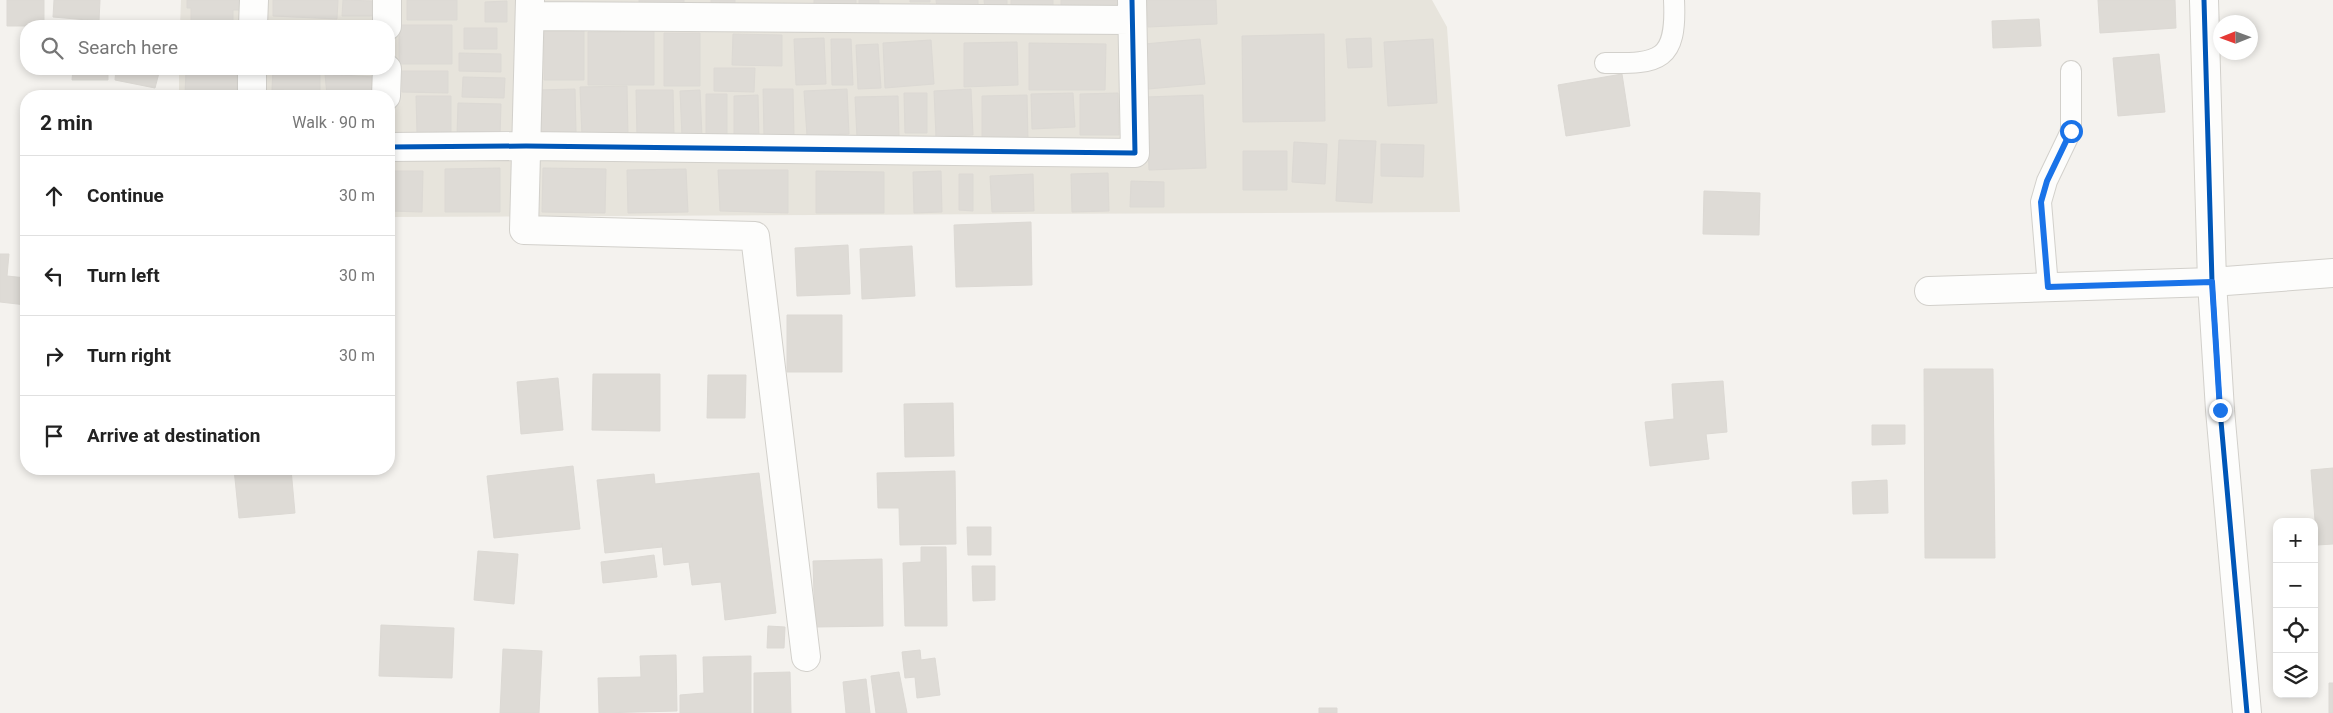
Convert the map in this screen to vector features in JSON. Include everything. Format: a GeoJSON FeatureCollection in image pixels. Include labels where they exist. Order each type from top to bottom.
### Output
{"type":"FeatureCollection","features":[{"type":"Feature","properties":{"kind":"street"},"geometry":{"type":"LineString","coordinates":[[253,20],[254,0]]}},
{"type":"Feature","properties":{"kind":"street"},"geometry":{"type":"LineString","coordinates":[[387,0],[387,20]]}},
{"type":"Feature","properties":{"kind":"street"},"geometry":{"type":"LineString","coordinates":[[2204,0],[2212,282],[2220,410],[2248,713]]}},
{"type":"Feature","properties":{"kind":"street"},"geometry":{"type":"LineString","coordinates":[[395,147],[526,146],[1135,153],[1132,10],[530,8],[526,146],[524,230],[755,236],[806,657]]}},
{"type":"Feature","properties":{"kind":"street"},"geometry":{"type":"LineString","coordinates":[[252,75],[252,90]]}},
{"type":"Feature","properties":{"kind":"street"},"geometry":{"type":"LineString","coordinates":[[386,90],[387,75]]}},
{"type":"Feature","properties":{"kind":"street"},"geometry":{"type":"LineString","coordinates":[[1929,291],[2212,282],[2333,273]]}},
{"type":"Feature","properties":{"kind":"lane"},"geometry":{"type":"LineString","coordinates":[[1605,63],[1642,64],[1654,60],[1663,53],[1670,44],[1675,16],[1674,0]]}},
{"type":"Feature","properties":{"kind":"lane"},"geometry":{"type":"LineString","coordinates":[[2048,287],[2041,202],[2047,181],[2071,131],[2071,71]]}},
{"type":"Feature","properties":{"kind":"shaded area"},"geometry":{"type":"Polygon","coordinates":[[[181,0],[1432,0],[1447,27],[1460,212],[395,217],[395,90],[179,90],[179,75],[395,75],[395,20],[180,20],[181,0]]]}},
{"type":"Feature","properties":{"kind":"building"},"geometry":{"type":"Polygon","coordinates":[[[7,0],[44,0],[44,20],[20,20],[20,26],[7,26],[7,0]]]}},
{"type":"Feature","properties":{"kind":"building"},"geometry":{"type":"Polygon","coordinates":[[[54,0],[100,0],[99,20],[53,17],[54,0]]]}},
{"type":"Feature","properties":{"kind":"building"},"geometry":{"type":"Polygon","coordinates":[[[187,0],[242,0],[242,10],[233,10],[233,20],[191,20],[191,8],[187,8],[187,0]]]}},
{"type":"Feature","properties":{"kind":"building"},"geometry":{"type":"Polygon","coordinates":[[[273,0],[338,0],[337,19],[273,16],[273,0]]]}},
{"type":"Feature","properties":{"kind":"building"},"geometry":{"type":"Polygon","coordinates":[[[343,0],[372,1],[372,16],[342,16],[343,0]]]}},
{"type":"Feature","properties":{"kind":"building"},"geometry":{"type":"Polygon","coordinates":[[[407,0],[457,0],[457,20],[407,20],[407,0]]]}},
{"type":"Feature","properties":{"kind":"building"},"geometry":{"type":"Polygon","coordinates":[[[639,0],[684,0],[684,10],[639,10],[639,0]]]}},
{"type":"Feature","properties":{"kind":"building"},"geometry":{"type":"Polygon","coordinates":[[[711,0],[735,0],[735,3],[711,3],[711,0]]]}},
{"type":"Feature","properties":{"kind":"building"},"geometry":{"type":"Polygon","coordinates":[[[814,0],[856,0],[856,5],[814,6],[814,0]]]}},
{"type":"Feature","properties":{"kind":"building"},"geometry":{"type":"Polygon","coordinates":[[[859,0],[879,0],[879,9],[859,9],[859,0]]]}},
{"type":"Feature","properties":{"kind":"building"},"geometry":{"type":"Polygon","coordinates":[[[910,0],[930,0],[930,2],[910,2],[910,0]]]}},
{"type":"Feature","properties":{"kind":"building"},"geometry":{"type":"Polygon","coordinates":[[[936,0],[978,0],[978,7],[937,8],[936,0]]]}},
{"type":"Feature","properties":{"kind":"building"},"geometry":{"type":"Polygon","coordinates":[[[984,0],[1007,0],[1007,9],[985,10],[984,0]]]}},
{"type":"Feature","properties":{"kind":"building"},"geometry":{"type":"Polygon","coordinates":[[[1011,0],[1053,0],[1053,10],[1011,11],[1011,0]]]}},
{"type":"Feature","properties":{"kind":"building"},"geometry":{"type":"Polygon","coordinates":[[[1061,0],[1118,0],[1118,12],[1061,12],[1061,0]]]}},
{"type":"Feature","properties":{"kind":"building"},"geometry":{"type":"Polygon","coordinates":[[[1147,0],[1216,0],[1217,24],[1148,27],[1147,0]]]}},
{"type":"Feature","properties":{"kind":"building"},"geometry":{"type":"Polygon","coordinates":[[[2098,0],[2175,0],[2176,28],[2100,33],[2098,0]]]}},
{"type":"Feature","properties":{"kind":"building"},"geometry":{"type":"Polygon","coordinates":[[[507,1],[507,22],[485,22],[485,2],[507,1]]]}},
{"type":"Feature","properties":{"kind":"building"},"geometry":{"type":"Polygon","coordinates":[[[2039,19],[2041,46],[1993,48],[1992,21],[2039,19]]]}},
{"type":"Feature","properties":{"kind":"building"},"geometry":{"type":"Polygon","coordinates":[[[399,25],[452,25],[452,64],[399,64],[399,25]]]}},
{"type":"Feature","properties":{"kind":"building"},"geometry":{"type":"Polygon","coordinates":[[[464,28],[497,28],[497,49],[464,49],[464,28]]]}},
{"type":"Feature","properties":{"kind":"building"},"geometry":{"type":"Polygon","coordinates":[[[544,31],[584,31],[584,80],[544,80],[544,31]]]}},
{"type":"Feature","properties":{"kind":"building"},"geometry":{"type":"Polygon","coordinates":[[[654,31],[654,85],[588,85],[588,32],[654,31]]]}},
{"type":"Feature","properties":{"kind":"building"},"geometry":{"type":"Polygon","coordinates":[[[664,33],[700,33],[700,86],[664,86],[664,33]]]}},
{"type":"Feature","properties":{"kind":"building"},"geometry":{"type":"Polygon","coordinates":[[[733,34],[782,35],[782,66],[732,65],[733,34]]]}},
{"type":"Feature","properties":{"kind":"building"},"geometry":{"type":"Polygon","coordinates":[[[1324,34],[1325,121],[1243,122],[1242,36],[1324,34]]]}},
{"type":"Feature","properties":{"kind":"building"},"geometry":{"type":"Polygon","coordinates":[[[824,38],[826,84],[796,85],[794,39],[824,38]]]}},
{"type":"Feature","properties":{"kind":"building"},"geometry":{"type":"Polygon","coordinates":[[[1371,38],[1372,67],[1348,68],[1346,39],[1371,38]]]}},
{"type":"Feature","properties":{"kind":"building"},"geometry":{"type":"Polygon","coordinates":[[[831,39],[851,39],[853,85],[832,85],[831,39]]]}},
{"type":"Feature","properties":{"kind":"building"},"geometry":{"type":"Polygon","coordinates":[[[1200,39],[1205,84],[1148,89],[1144,44],[1200,39]]]}},
{"type":"Feature","properties":{"kind":"building"},"geometry":{"type":"Polygon","coordinates":[[[1433,39],[1437,103],[1388,106],[1384,42],[1433,39]]]}},
{"type":"Feature","properties":{"kind":"building"},"geometry":{"type":"Polygon","coordinates":[[[931,40],[934,84],[885,88],[883,43],[931,40]]]}},
{"type":"Feature","properties":{"kind":"building"},"geometry":{"type":"Polygon","coordinates":[[[1017,42],[1018,85],[964,87],[964,43],[1017,42]]]}},
{"type":"Feature","properties":{"kind":"building"},"geometry":{"type":"Polygon","coordinates":[[[1029,43],[1106,44],[1105,90],[1029,90],[1029,43]]]}},
{"type":"Feature","properties":{"kind":"building"},"geometry":{"type":"Polygon","coordinates":[[[878,44],[881,88],[858,89],[856,45],[878,44]]]}},
{"type":"Feature","properties":{"kind":"building"},"geometry":{"type":"Polygon","coordinates":[[[459,53],[501,54],[501,72],[459,71],[459,53]]]}},
{"type":"Feature","properties":{"kind":"building"},"geometry":{"type":"Polygon","coordinates":[[[2159,54],[2165,112],[2118,116],[2113,58],[2159,54]]]}},
{"type":"Feature","properties":{"kind":"building"},"geometry":{"type":"Polygon","coordinates":[[[714,68],[755,68],[754,92],[714,91],[714,68]]]}},
{"type":"Feature","properties":{"kind":"building"},"geometry":{"type":"Polygon","coordinates":[[[402,71],[448,71],[448,93],[402,92],[402,71]]]}},
{"type":"Feature","properties":{"kind":"building"},"geometry":{"type":"Polygon","coordinates":[[[1622,74],[1630,126],[1566,136],[1558,85],[1622,74]]]}},
{"type":"Feature","properties":{"kind":"building"},"geometry":{"type":"Polygon","coordinates":[[[72,75],[108,75],[108,80],[72,80],[72,75]]]}},
{"type":"Feature","properties":{"kind":"building"},"geometry":{"type":"Polygon","coordinates":[[[115,75],[158,75],[155,88],[115,80],[115,75]]]}},
{"type":"Feature","properties":{"kind":"building"},"geometry":{"type":"Polygon","coordinates":[[[186,75],[237,75],[237,90],[185,90],[186,75]]]}},
{"type":"Feature","properties":{"kind":"building"},"geometry":{"type":"Polygon","coordinates":[[[273,75],[320,75],[320,90],[272,90],[273,75]]]}},
{"type":"Feature","properties":{"kind":"building"},"geometry":{"type":"Polygon","coordinates":[[[325,75],[374,77],[373,90],[326,90],[325,75]]]}},
{"type":"Feature","properties":{"kind":"building"},"geometry":{"type":"Polygon","coordinates":[[[463,77],[505,78],[504,98],[462,97],[463,77]]]}},
{"type":"Feature","properties":{"kind":"building"},"geometry":{"type":"Polygon","coordinates":[[[627,86],[628,136],[582,137],[580,87],[627,86]]]}},
{"type":"Feature","properties":{"kind":"building"},"geometry":{"type":"Polygon","coordinates":[[[575,89],[576,132],[539,133],[539,90],[575,89]]]}},
{"type":"Feature","properties":{"kind":"building"},"geometry":{"type":"Polygon","coordinates":[[[763,89],[793,89],[794,136],[764,137],[763,89]]]}},
{"type":"Feature","properties":{"kind":"building"},"geometry":{"type":"Polygon","coordinates":[[[847,89],[849,134],[807,136],[804,91],[847,89]]]}},
{"type":"Feature","properties":{"kind":"building"},"geometry":{"type":"Polygon","coordinates":[[[971,89],[973,135],[936,137],[934,91],[971,89]]]}},
{"type":"Feature","properties":{"kind":"building"},"geometry":{"type":"Polygon","coordinates":[[[636,90],[673,90],[674,136],[637,137],[636,90]]]}},
{"type":"Feature","properties":{"kind":"building"},"geometry":{"type":"Polygon","coordinates":[[[700,90],[702,137],[682,137],[680,91],[700,90]]]}},
{"type":"Feature","properties":{"kind":"building"},"geometry":{"type":"Polygon","coordinates":[[[904,93],[927,93],[927,133],[905,133],[904,93]]]}},
{"type":"Feature","properties":{"kind":"building"},"geometry":{"type":"Polygon","coordinates":[[[1073,93],[1075,127],[1032,129],[1031,94],[1073,93]]]}},
{"type":"Feature","properties":{"kind":"building"},"geometry":{"type":"Polygon","coordinates":[[[1118,93],[1119,135],[1080,135],[1080,94],[1118,93]]]}},
{"type":"Feature","properties":{"kind":"building"},"geometry":{"type":"Polygon","coordinates":[[[706,94],[727,94],[727,141],[706,141],[706,94]]]}},
{"type":"Feature","properties":{"kind":"building"},"geometry":{"type":"Polygon","coordinates":[[[758,95],[759,141],[734,141],[734,96],[758,95]]]}},
{"type":"Feature","properties":{"kind":"building"},"geometry":{"type":"Polygon","coordinates":[[[1027,95],[1028,141],[982,141],[982,96],[1027,95]]]}},
{"type":"Feature","properties":{"kind":"building"},"geometry":{"type":"Polygon","coordinates":[[[1203,95],[1206,168],[1149,170],[1146,97],[1203,95]]]}},
{"type":"Feature","properties":{"kind":"building"},"geometry":{"type":"Polygon","coordinates":[[[416,96],[451,96],[451,132],[417,133],[416,96]]]}},
{"type":"Feature","properties":{"kind":"building"},"geometry":{"type":"Polygon","coordinates":[[[898,96],[899,136],[857,138],[855,97],[898,96]]]}},
{"type":"Feature","properties":{"kind":"building"},"geometry":{"type":"Polygon","coordinates":[[[458,103],[501,104],[500,136],[457,135],[458,103]]]}},
{"type":"Feature","properties":{"kind":"building"},"geometry":{"type":"Polygon","coordinates":[[[1339,140],[1376,141],[1372,203],[1336,201],[1339,140]]]}},
{"type":"Feature","properties":{"kind":"building"},"geometry":{"type":"Polygon","coordinates":[[[1294,142],[1327,144],[1325,184],[1292,182],[1294,142]]]}},
{"type":"Feature","properties":{"kind":"building"},"geometry":{"type":"Polygon","coordinates":[[[1381,144],[1424,145],[1423,177],[1381,176],[1381,144]]]}},
{"type":"Feature","properties":{"kind":"building"},"geometry":{"type":"Polygon","coordinates":[[[1243,151],[1287,151],[1287,190],[1243,190],[1243,151]]]}},
{"type":"Feature","properties":{"kind":"building"},"geometry":{"type":"Polygon","coordinates":[[[500,168],[500,212],[445,212],[445,169],[500,168]]]}},
{"type":"Feature","properties":{"kind":"building"},"geometry":{"type":"Polygon","coordinates":[[[543,168],[606,169],[605,213],[542,212],[543,168]]]}},
{"type":"Feature","properties":{"kind":"building"},"geometry":{"type":"Polygon","coordinates":[[[686,169],[688,212],[628,213],[627,170],[686,169]]]}},
{"type":"Feature","properties":{"kind":"building"},"geometry":{"type":"Polygon","coordinates":[[[718,170],[788,170],[788,213],[720,211],[718,170]]]}},
{"type":"Feature","properties":{"kind":"building"},"geometry":{"type":"Polygon","coordinates":[[[395,171],[423,171],[422,212],[395,211],[395,171]]]}},
{"type":"Feature","properties":{"kind":"building"},"geometry":{"type":"Polygon","coordinates":[[[816,171],[884,172],[884,213],[816,213],[816,171]]]}},
{"type":"Feature","properties":{"kind":"building"},"geometry":{"type":"Polygon","coordinates":[[[941,171],[942,212],[914,213],[913,172],[941,171]]]}},
{"type":"Feature","properties":{"kind":"building"},"geometry":{"type":"Polygon","coordinates":[[[1108,173],[1109,211],[1072,212],[1071,174],[1108,173]]]}},
{"type":"Feature","properties":{"kind":"building"},"geometry":{"type":"Polygon","coordinates":[[[959,174],[973,174],[973,211],[959,210],[959,174]]]}},
{"type":"Feature","properties":{"kind":"building"},"geometry":{"type":"Polygon","coordinates":[[[1033,174],[1034,211],[992,212],[990,176],[1033,174]]]}},
{"type":"Feature","properties":{"kind":"building"},"geometry":{"type":"Polygon","coordinates":[[[1131,181],[1164,182],[1164,207],[1130,207],[1131,181]]]}},
{"type":"Feature","properties":{"kind":"building"},"geometry":{"type":"Polygon","coordinates":[[[1704,191],[1760,193],[1759,235],[1703,234],[1704,191]]]}},
{"type":"Feature","properties":{"kind":"building"},"geometry":{"type":"Polygon","coordinates":[[[1031,222],[1032,285],[956,287],[954,225],[1031,222]]]}},
{"type":"Feature","properties":{"kind":"building"},"geometry":{"type":"Polygon","coordinates":[[[848,245],[850,294],[797,296],[795,248],[848,245]]]}},
{"type":"Feature","properties":{"kind":"building"},"geometry":{"type":"Polygon","coordinates":[[[912,246],[915,296],[862,299],[860,249],[912,246]]]}},
{"type":"Feature","properties":{"kind":"building"},"geometry":{"type":"Polygon","coordinates":[[[0,254],[9,254],[7,276],[20,277],[20,304],[0,302],[0,254]]]}},
{"type":"Feature","properties":{"kind":"building"},"geometry":{"type":"Polygon","coordinates":[[[787,315],[842,315],[842,372],[787,372],[787,315]]]}},
{"type":"Feature","properties":{"kind":"building"},"geometry":{"type":"Polygon","coordinates":[[[1924,369],[1993,369],[1995,558],[1925,558],[1924,369]]]}},
{"type":"Feature","properties":{"kind":"building"},"geometry":{"type":"Polygon","coordinates":[[[593,374],[660,374],[660,431],[592,430],[593,374]]]}},
{"type":"Feature","properties":{"kind":"building"},"geometry":{"type":"Polygon","coordinates":[[[708,375],[746,375],[745,418],[707,418],[708,375]]]}},
{"type":"Feature","properties":{"kind":"building"},"geometry":{"type":"Polygon","coordinates":[[[558,378],[563,430],[521,434],[517,382],[558,378]]]}},
{"type":"Feature","properties":{"kind":"building"},"geometry":{"type":"Polygon","coordinates":[[[1723,381],[1727,432],[1706,434],[1709,459],[1650,466],[1645,422],[1674,419],[1672,384],[1723,381]]]}},
{"type":"Feature","properties":{"kind":"building"},"geometry":{"type":"Polygon","coordinates":[[[953,403],[954,456],[905,457],[904,404],[953,403]]]}},
{"type":"Feature","properties":{"kind":"building"},"geometry":{"type":"Polygon","coordinates":[[[1872,425],[1905,425],[1905,444],[1872,445],[1872,425]]]}},
{"type":"Feature","properties":{"kind":"building"},"geometry":{"type":"Polygon","coordinates":[[[573,466],[580,529],[494,538],[487,476],[573,466]]]}},
{"type":"Feature","properties":{"kind":"building"},"geometry":{"type":"Polygon","coordinates":[[[2333,468],[2333,544],[2318,545],[2318,518],[2315,518],[2311,470],[2333,468]]]}},
{"type":"Feature","properties":{"kind":"building"},"geometry":{"type":"Polygon","coordinates":[[[955,471],[956,544],[900,545],[899,508],[878,508],[877,473],[955,471]]]}},
{"type":"Feature","properties":{"kind":"building"},"geometry":{"type":"Polygon","coordinates":[[[759,473],[776,613],[725,620],[721,582],[692,585],[689,562],[664,565],[662,543],[662,547],[605,553],[597,480],[654,474],[655,484],[759,473]]]}},
{"type":"Feature","properties":{"kind":"building"},"geometry":{"type":"Polygon","coordinates":[[[235,475],[292,475],[295,513],[239,518],[235,475]]]}},
{"type":"Feature","properties":{"kind":"building"},"geometry":{"type":"Polygon","coordinates":[[[1887,480],[1888,513],[1853,514],[1852,482],[1887,480]]]}},
{"type":"Feature","properties":{"kind":"building"},"geometry":{"type":"Polygon","coordinates":[[[967,527],[991,527],[991,555],[968,555],[967,527]]]}},
{"type":"Feature","properties":{"kind":"building"},"geometry":{"type":"Polygon","coordinates":[[[921,547],[946,547],[947,626],[905,626],[903,563],[921,562],[921,547]]]}},
{"type":"Feature","properties":{"kind":"building"},"geometry":{"type":"Polygon","coordinates":[[[478,551],[518,554],[514,604],[474,600],[478,551]]]}},
{"type":"Feature","properties":{"kind":"building"},"geometry":{"type":"Polygon","coordinates":[[[654,555],[657,577],[603,583],[601,562],[654,555]]]}},
{"type":"Feature","properties":{"kind":"building"},"geometry":{"type":"Polygon","coordinates":[[[882,559],[883,626],[815,627],[813,561],[882,559]]]}},
{"type":"Feature","properties":{"kind":"building"},"geometry":{"type":"Polygon","coordinates":[[[972,566],[995,566],[995,600],[973,601],[972,566]]]}},
{"type":"Feature","properties":{"kind":"building"},"geometry":{"type":"Polygon","coordinates":[[[381,625],[454,628],[452,678],[379,676],[381,625]]]}},
{"type":"Feature","properties":{"kind":"building"},"geometry":{"type":"Polygon","coordinates":[[[768,626],[785,627],[784,648],[767,648],[768,626]]]}},
{"type":"Feature","properties":{"kind":"building"},"geometry":{"type":"Polygon","coordinates":[[[503,649],[542,651],[539,713],[500,713],[503,649]]]}},
{"type":"Feature","properties":{"kind":"building"},"geometry":{"type":"Polygon","coordinates":[[[920,650],[921,660],[935,658],[940,695],[917,698],[915,677],[905,678],[902,652],[920,650]]]}},
{"type":"Feature","properties":{"kind":"building"},"geometry":{"type":"Polygon","coordinates":[[[676,655],[677,711],[599,713],[598,678],[641,677],[640,656],[676,655]]]}},
{"type":"Feature","properties":{"kind":"building"},"geometry":{"type":"Polygon","coordinates":[[[751,656],[751,713],[680,713],[680,695],[704,693],[703,657],[751,656]]]}},
{"type":"Feature","properties":{"kind":"building"},"geometry":{"type":"Polygon","coordinates":[[[790,672],[791,713],[754,713],[754,673],[790,672]]]}},
{"type":"Feature","properties":{"kind":"building"},"geometry":{"type":"Polygon","coordinates":[[[899,672],[907,713],[876,713],[871,676],[899,672]]]}},
{"type":"Feature","properties":{"kind":"building"},"geometry":{"type":"Polygon","coordinates":[[[866,679],[870,713],[846,713],[843,682],[866,679]]]}},
{"type":"Feature","properties":{"kind":"building"},"geometry":{"type":"Polygon","coordinates":[[[2329,683],[2333,683],[2333,713],[2329,713],[2329,683]]]}},
{"type":"Feature","properties":{"kind":"building"},"geometry":{"type":"Polygon","coordinates":[[[1319,708],[1337,708],[1337,713],[1319,713],[1319,708]]]}},
{"type":"Feature","properties":{"kind":"cycle path"},"geometry":{"type":"LineString","coordinates":[[395,147],[526,146],[1135,153],[1132,0]]}},
{"type":"Feature","properties":{"kind":"cycle path"},"geometry":{"type":"LineString","coordinates":[[2204,0],[2212,282],[2220,410],[2247,713]]}},
{"type":"Feature","properties":{"kind":"route"},"geometry":{"type":"LineString","coordinates":[[2071,131],[2047,181],[2041,202],[2048,287],[2212,282],[2220,410]]}}]}
